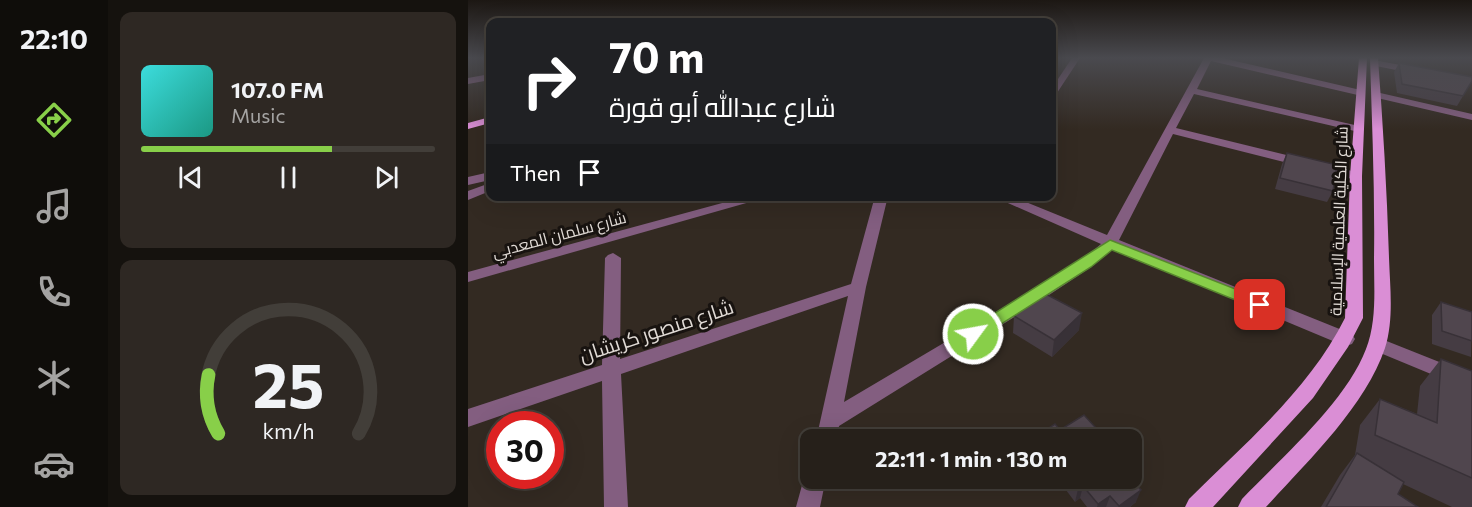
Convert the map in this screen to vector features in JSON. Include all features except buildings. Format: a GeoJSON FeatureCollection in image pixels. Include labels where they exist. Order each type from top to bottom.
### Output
{"type":"FeatureCollection","features":[{"type":"Feature","properties":{"kind":"main road","name":"شارع الكلية العلمية الإسلامية"},"geometry":{"type":"LineString","coordinates":[[1250,507],[1353,390],[1379,345],[1382,327],[1381,189],[1370,82]]}},
{"type":"Feature","properties":{"kind":"main road","name":"شارع الكلية العلمية الإسلامية"},"geometry":{"type":"LineString","coordinates":[[1197,507],[1304,394],[1346,339],[1354,318],[1359,129],[1370,94]]}},
{"type":"Feature","properties":{"kind":"main road"},"geometry":{"type":"LineString","coordinates":[[468,126],[486,121]]}},
{"type":"Feature","properties":{"kind":"street"},"geometry":{"type":"LineString","coordinates":[[831,420],[1086,264],[1110,244],[1195,82]]}},
{"type":"Feature","properties":{"kind":"street"},"geometry":{"type":"LineString","coordinates":[[1314,82],[1472,117]]}},
{"type":"Feature","properties":{"kind":"street"},"geometry":{"type":"LineString","coordinates":[[1190,90],[1359,129]]}},
{"type":"Feature","properties":{"kind":"street"},"geometry":{"type":"LineString","coordinates":[[1169,130],[1356,176]]}},
{"type":"Feature","properties":{"kind":"street"},"geometry":{"type":"LineString","coordinates":[[468,181],[486,177]]}},
{"type":"Feature","properties":{"kind":"street"},"geometry":{"type":"LineString","coordinates":[[468,197],[486,189]]}},
{"type":"Feature","properties":{"kind":"street"},"geometry":{"type":"LineString","coordinates":[[468,197],[486,194]]}},
{"type":"Feature","properties":{"kind":"street","name":"شارع سلمان المعدبي"},"geometry":{"type":"LineString","coordinates":[[468,277],[747,201]]}},
{"type":"Feature","properties":{"kind":"street"},"geometry":{"type":"LineString","coordinates":[[829,429],[858,286],[881,201]]}},
{"type":"Feature","properties":{"kind":"street"},"geometry":{"type":"LineString","coordinates":[[1010,201],[1346,339]]}},
{"type":"Feature","properties":{"kind":"street"},"geometry":{"type":"LineString","coordinates":[[613,258],[611,368],[616,507]]}},
{"type":"Feature","properties":{"kind":"street","name":"شارع منصور كريشان"},"geometry":{"type":"LineString","coordinates":[[468,418],[858,286]]}},
{"type":"Feature","properties":{"kind":"street"},"geometry":{"type":"LineString","coordinates":[[1379,345],[1472,383]]}},
{"type":"Feature","properties":{"kind":"street"},"geometry":{"type":"LineString","coordinates":[[808,507],[812,489]]}},
{"type":"Feature","properties":{"kind":"route"},"geometry":{"type":"LineString","coordinates":[[973,334],[1086,264],[1110,244],[1260,305]]}}]}
